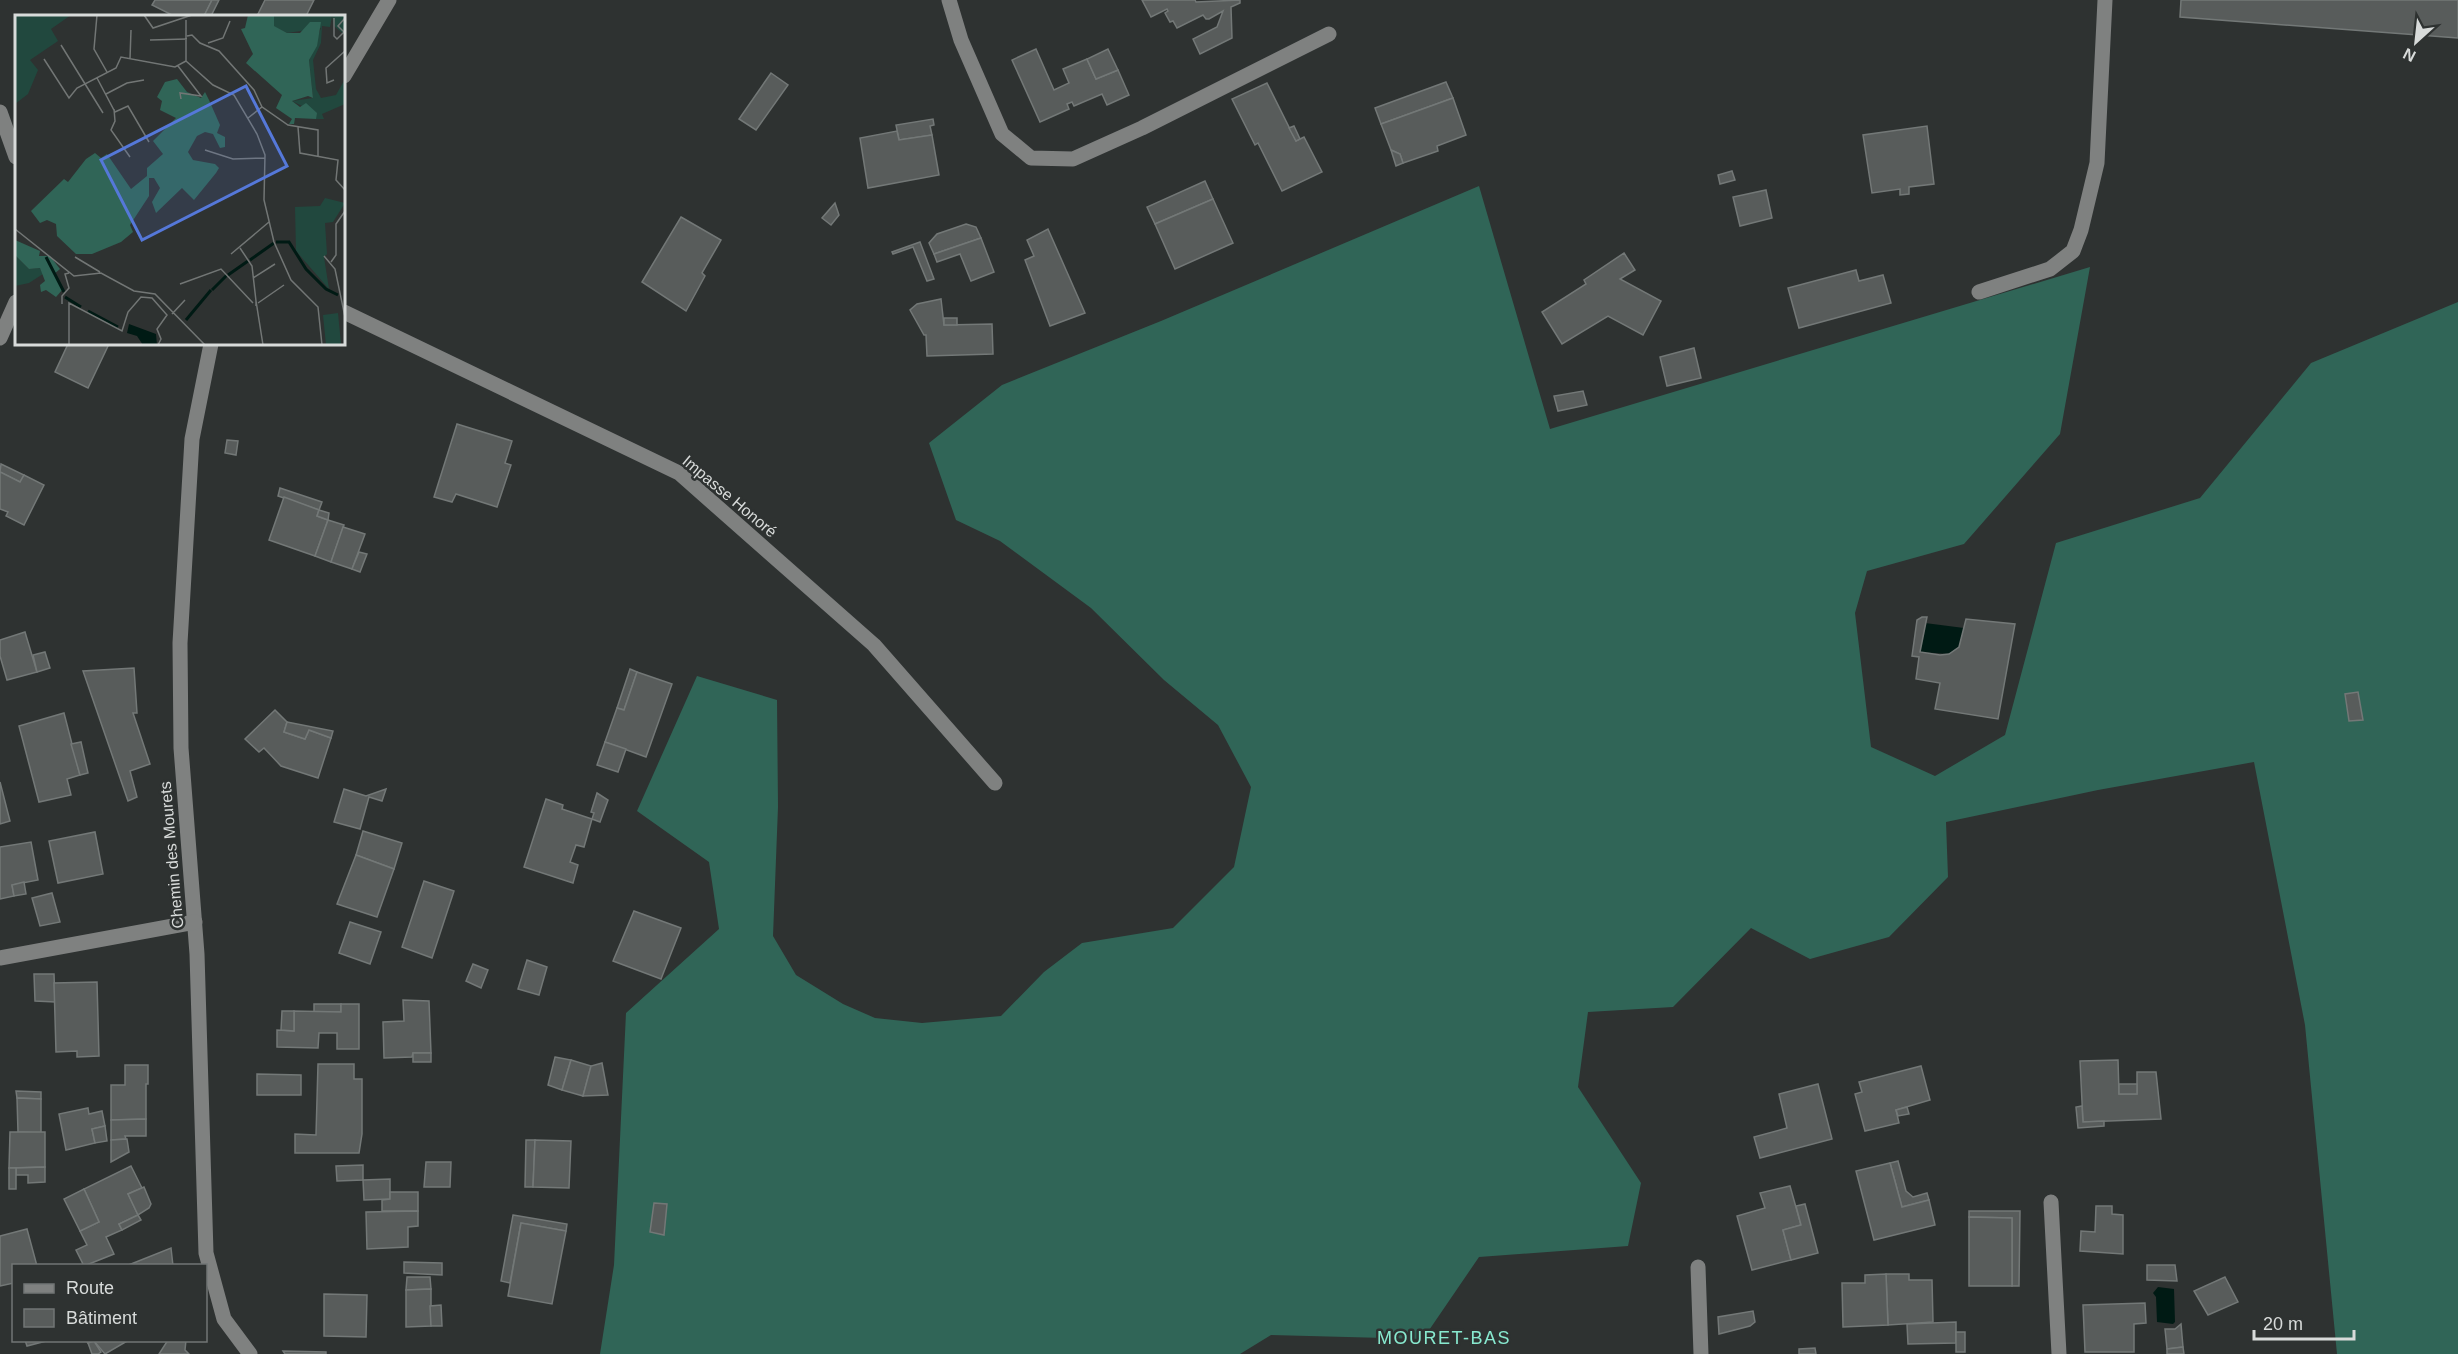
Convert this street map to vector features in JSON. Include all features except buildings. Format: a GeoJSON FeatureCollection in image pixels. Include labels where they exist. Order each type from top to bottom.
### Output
{"type":"FeatureCollection","features":[{"type":"Feature","properties":{"kind":"street"},"geometry":{"type":"LineString","coordinates":[[345,74],[389,0]]}},
{"type":"Feature","properties":{"kind":"street"},"geometry":{"type":"LineString","coordinates":[[949,0],[961,40],[1002,134],[1031,158],[1073,159],[1142,129],[1329,34]]}},
{"type":"Feature","properties":{"kind":"street"},"geometry":{"type":"LineString","coordinates":[[1979,292],[2050,269],[2073,250],[2081,230],[2097,163],[2105,0]]}},
{"type":"Feature","properties":{"kind":"street"},"geometry":{"type":"LineString","coordinates":[[0,112],[15,154]]}},
{"type":"Feature","properties":{"kind":"street"},"geometry":{"type":"LineString","coordinates":[[0,338],[15,304]]}},
{"type":"Feature","properties":{"kind":"street","name":"Impasse Honoré"},"geometry":{"type":"LineString","coordinates":[[345,312],[679,473],[874,645],[995,783]]}},
{"type":"Feature","properties":{"kind":"street","name":"Chemin des Mourets"},"geometry":{"type":"LineString","coordinates":[[211,345],[192,439],[180,643],[181,748],[195,922],[206,1253],[224,1320],[250,1354]]}},
{"type":"Feature","properties":{"kind":"street"},"geometry":{"type":"LineString","coordinates":[[0,958],[195,922]]}},
{"type":"Feature","properties":{"kind":"street"},"geometry":{"type":"LineString","coordinates":[[2051,1202],[2059,1354]]}},
{"type":"Feature","properties":{"kind":"street"},"geometry":{"type":"LineString","coordinates":[[1698,1268],[1701,1354]]}},
{"type":"Feature","properties":{"kind":"green space"},"geometry":{"type":"Polygon","coordinates":[[[1479,186],[1550,429],[2090,267],[2060,434],[1964,544],[1867,571],[1855,613],[1871,747],[1935,776],[2005,735],[2056,543],[2200,498],[2311,363],[2458,302],[2458,1354],[2337,1354],[2305,1025],[2254,762],[2098,790],[1946,822],[1948,877],[1889,937],[1810,959],[1751,928],[1673,1007],[1588,1012],[1578,1087],[1641,1183],[1628,1246],[1479,1257],[1423,1339],[1271,1335],[1240,1354],[600,1354],[614,1265],[626,1013],[719,929],[709,862],[637,811],[697,676],[777,700],[778,807],[773,936],[796,975],[843,1004],[875,1018],[922,1023],[1001,1016],[1044,972],[1082,943],[1173,928],[1234,867],[1251,787],[1218,725],[1164,680],[1091,608],[1000,541],[956,520],[929,443],[1002,385],[1161,321],[1479,186]]]}},
{"type":"Feature","properties":{"kind":"shaded area"},"geometry":{"type":"Polygon","coordinates":[[[1925,623],[1964,628],[1959,647],[1949,654],[1920,652],[1925,623]]]}},
{"type":"Feature","properties":{"kind":"shaded area"},"geometry":{"type":"Polygon","coordinates":[[[2158,1287],[2174,1289],[2175,1322],[2173,1324],[2157,1322],[2156,1297],[2153,1293],[2158,1287]]]}},
{"type":"Feature","properties":{"kind":"district","name":"MOURET-BAS"},"geometry":{"type":"Point","coordinates":[1444,1338]}}]}
